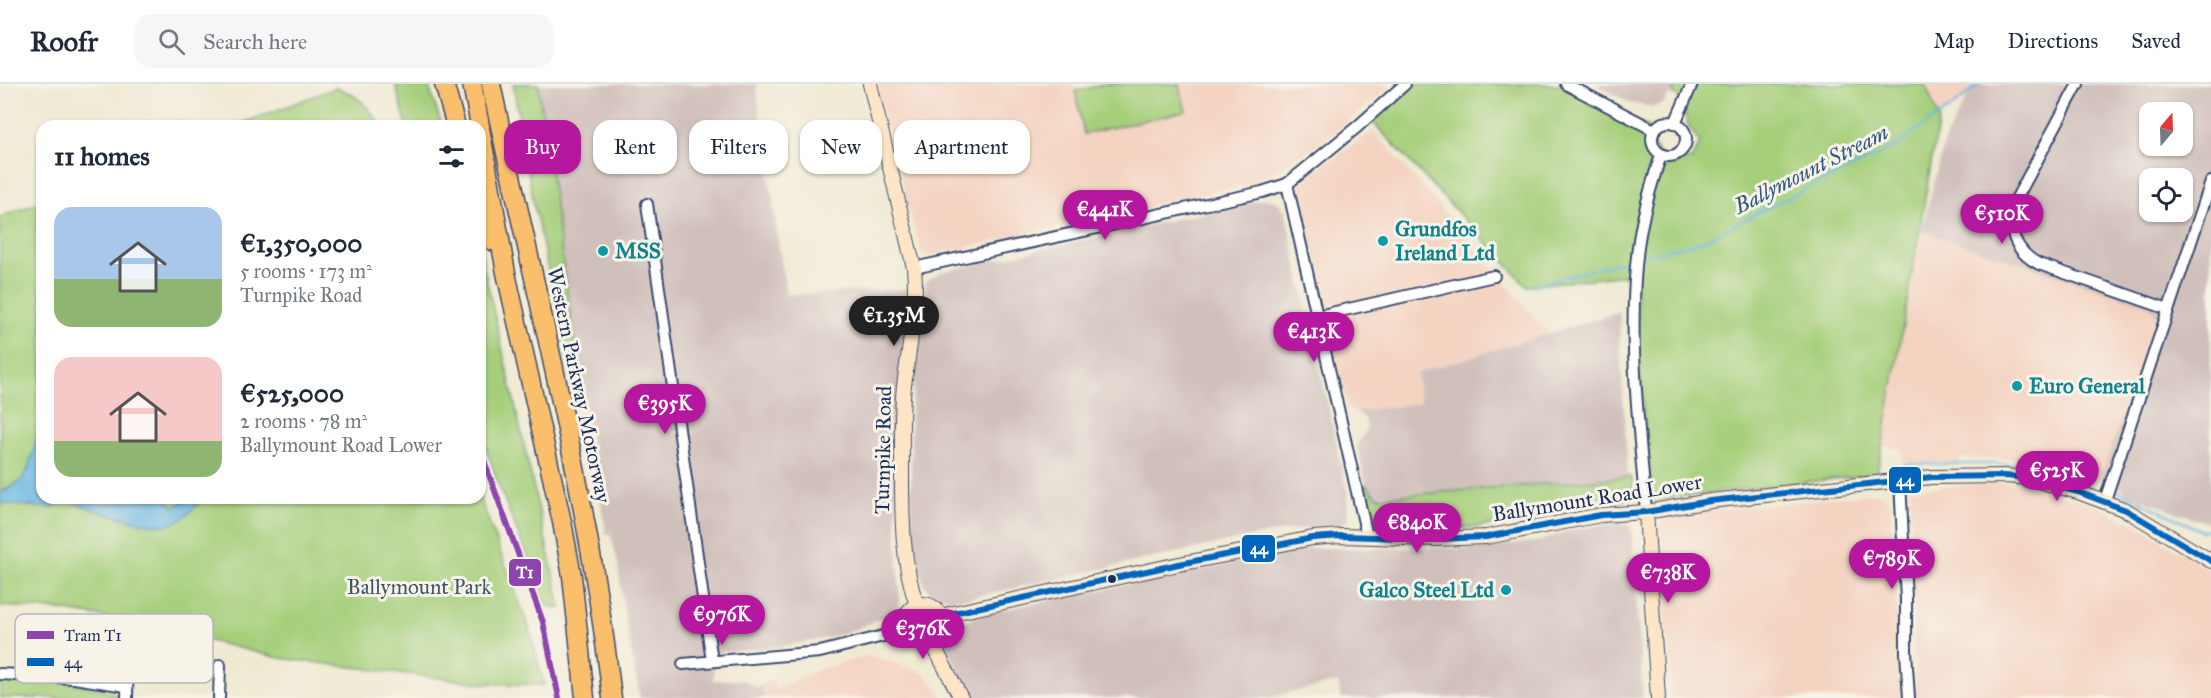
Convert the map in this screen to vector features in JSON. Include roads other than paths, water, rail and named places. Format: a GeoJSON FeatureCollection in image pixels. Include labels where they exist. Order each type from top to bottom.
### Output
{"type":"FeatureCollection","features":[{"type":"Feature","properties":{"kind":"highway"},"geometry":{"type":"LineString","coordinates":[[444,84],[454,120]]}},
{"type":"Feature","properties":{"kind":"highway"},"geometry":{"type":"LineString","coordinates":[[472,84],[479,120]]}},
{"type":"Feature","properties":{"kind":"highway","name":"Western Parkway Motorway"},"geometry":{"type":"LineString","coordinates":[[491,84],[573,452],[595,569],[612,698]]}},
{"type":"Feature","properties":{"kind":"highway"},"geometry":{"type":"LineString","coordinates":[[503,84],[517,208]]}},
{"type":"Feature","properties":{"kind":"highway"},"geometry":{"type":"LineString","coordinates":[[486,161],[506,273],[570,565],[585,698]]}},
{"type":"Feature","properties":{"kind":"highway"},"geometry":{"type":"LineString","coordinates":[[486,225],[506,273]]}},
{"type":"Feature","properties":{"kind":"street","name":"Turnpike Road"},"geometry":{"type":"LineString","coordinates":[[870,84],[914,268],[915,313],[903,389],[902,494],[908,568],[917,605]]}},
{"type":"Feature","properties":{"kind":"street"},"geometry":{"type":"LineString","coordinates":[[914,268],[1262,192],[1287,184],[1405,84]]}},
{"type":"Feature","properties":{"kind":"street"},"geometry":{"type":"LineString","coordinates":[[1566,84],[1654,130]]}},
{"type":"Feature","properties":{"kind":"street"},"geometry":{"type":"LineString","coordinates":[[1675,123],[1692,84]]}},
{"type":"Feature","properties":{"kind":"street"},"geometry":{"type":"LineString","coordinates":[[2078,84],[2013,205],[2011,220],[2016,243],[2030,260],[2039,264],[2168,309]]}},
{"type":"Feature","properties":{"kind":"street"},"geometry":{"type":"LineString","coordinates":[[1663,123],[1675,123],[1685,134],[1684,147],[1675,155],[1661,155],[1653,146],[1654,130],[1663,123]]}},
{"type":"Feature","properties":{"kind":"street"},"geometry":{"type":"LineString","coordinates":[[1658,698],[1634,357],[1638,248],[1643,218],[1661,155]]}},
{"type":"Feature","properties":{"kind":"street"},"geometry":{"type":"LineString","coordinates":[[2105,500],[2211,182]]}},
{"type":"Feature","properties":{"kind":"street"},"geometry":{"type":"LineString","coordinates":[[1287,184],[1367,536]]}},
{"type":"Feature","properties":{"kind":"street"},"geometry":{"type":"LineString","coordinates":[[647,204],[712,661]]}},
{"type":"Feature","properties":{"kind":"street"},"geometry":{"type":"LineString","coordinates":[[1318,316],[1494,276]]}},
{"type":"Feature","properties":{"kind":"street","name":"Ballymount Road Lower"},"geometry":{"type":"LineString","coordinates":[[940,616],[1313,538],[1486,537],[1600,515],[1646,512],[1710,501],[1932,477],[2005,476],[2050,483],[2105,500],[2126,510],[2211,561]]}},
{"type":"Feature","properties":{"kind":"street"},"geometry":{"type":"LineString","coordinates":[[1900,481],[1909,698]]}},
{"type":"Feature","properties":{"kind":"street"},"geometry":{"type":"LineString","coordinates":[[917,605],[928,605],[938,611],[940,616],[939,631],[930,639],[917,639],[907,630],[906,618],[912,608],[917,605]]}},
{"type":"Feature","properties":{"kind":"street"},"geometry":{"type":"LineString","coordinates":[[683,664],[820,652],[907,630]]}},
{"type":"Feature","properties":{"kind":"street"},"geometry":{"type":"LineString","coordinates":[[930,639],[961,698]]}},
{"type":"Feature","properties":{"kind":"street"},"geometry":{"type":"LineString","coordinates":[[219,698],[220,665]]}},
{"type":"Feature","properties":{"kind":"street"},"geometry":{"type":"LineString","coordinates":[[0,674],[15,675]]}},
{"type":"Feature","properties":{"kind":"street"},"geometry":{"type":"LineString","coordinates":[[106,683],[126,686]]}},
{"type":"Feature","properties":{"kind":"street"},"geometry":{"type":"LineString","coordinates":[[126,683],[127,698]]}},
{"type":"Feature","properties":{"kind":"water"},"geometry":{"type":"Polygon","coordinates":[[[36,442],[36,504],[58,504],[50,508],[0,503],[0,493],[21,481],[28,469],[36,442]]]}},
{"type":"Feature","properties":{"kind":"water"},"geometry":{"type":"Polygon","coordinates":[[[79,504],[171,504],[174,507],[179,504],[198,504],[180,520],[163,525],[121,518],[79,504]]]}},
{"type":"Feature","properties":{"kind":"waterway","name":"Ballymount Stream"},"geometry":{"type":"LineString","coordinates":[[1645,256],[1703,241],[1879,155],[1901,143],[1980,84]]}},
{"type":"Feature","properties":{"kind":"waterway","name":"Ballymount Stream"},"geometry":{"type":"LineString","coordinates":[[1531,286],[1629,260]]}},
{"type":"Feature","properties":{"kind":"waterway"},"geometry":{"type":"LineString","coordinates":[[1903,464],[2041,466],[2091,481]]}},
{"type":"Feature","properties":{"kind":"waterway"},"geometry":{"type":"LineString","coordinates":[[2116,490],[2202,531],[2211,529]]}},
{"type":"Feature","properties":{"kind":"tram line","name":"T1"},"geometry":{"type":"LineString","coordinates":[[486,466],[543,622],[559,698]]}},
{"type":"Feature","properties":{"kind":"place","name":"Grundfos Ireland Ltd"},"geometry":{"type":"Point","coordinates":[1383,241]}},
{"type":"Feature","properties":{"kind":"place","name":"MSS"},"geometry":{"type":"Point","coordinates":[603,251]}},
{"type":"Feature","properties":{"kind":"place","name":"Euro General"},"geometry":{"type":"Point","coordinates":[2017,386]}},
{"type":"Feature","properties":{"kind":"place","name":"Galco Steel Ltd"},"geometry":{"type":"Point","coordinates":[1506,590]}},
{"type":"Feature","properties":{"kind":"park label","name":"Ballymount Park"},"geometry":{"type":"Point","coordinates":[419,587]}}]}
